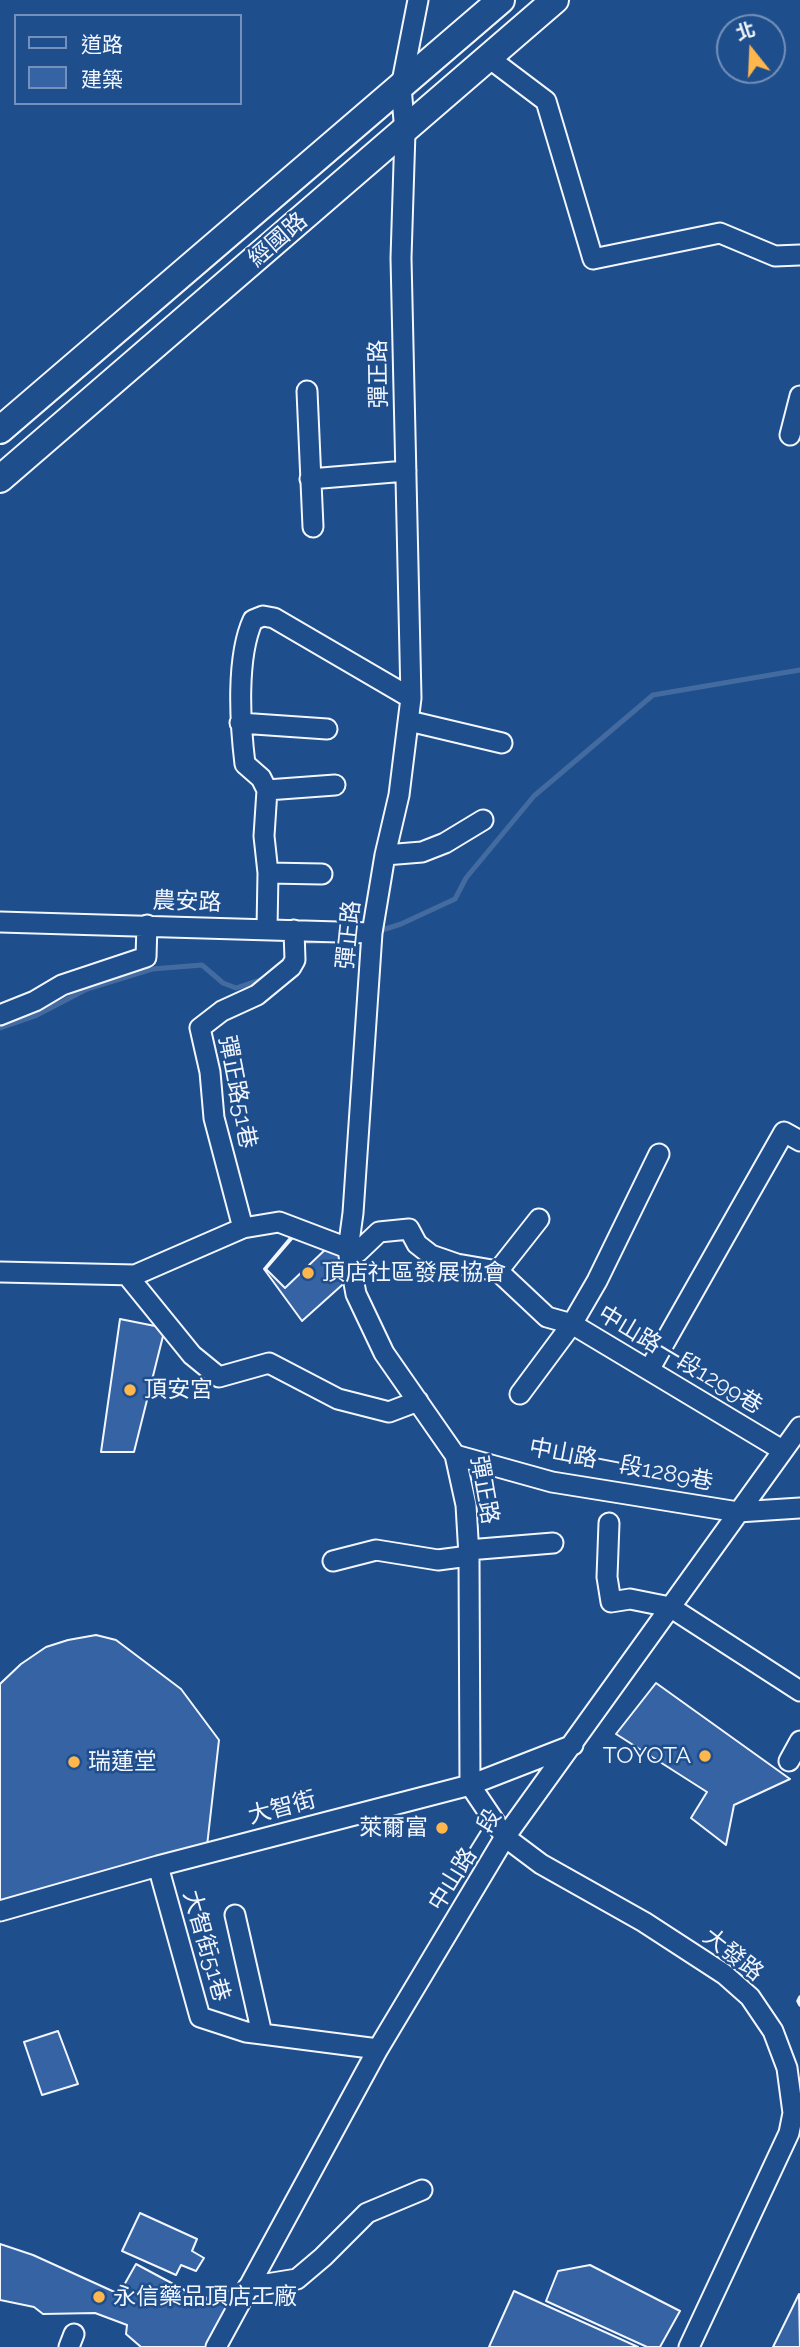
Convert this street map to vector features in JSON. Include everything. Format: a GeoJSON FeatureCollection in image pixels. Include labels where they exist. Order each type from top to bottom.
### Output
{"type":"FeatureCollection","features":[{"type":"Feature","properties":{"kind":"main road","name":"經國路"},"geometry":{"type":"LineString","coordinates":[[0,430],[501,0]]}},
{"type":"Feature","properties":{"kind":"main road","name":"經國路"},"geometry":{"type":"LineString","coordinates":[[0,479],[555,0]]}},
{"type":"Feature","properties":{"kind":"street","name":"彈正路"},"geometry":{"type":"LineString","coordinates":[[418,0],[401,87],[405,132],[401,258],[411,698],[399,795],[385,855],[372,933],[354,1200],[348,1250],[356,1294],[384,1353],[455,1455],[466,1505],[469,1553],[470,1785]]}},
{"type":"Feature","properties":{"kind":"street"},"geometry":{"type":"LineString","coordinates":[[489,58],[546,101],[593,259],[720,233],[775,256],[800,255]]}},
{"type":"Feature","properties":{"kind":"street"},"geometry":{"type":"LineString","coordinates":[[307,391],[313,527]]}},
{"type":"Feature","properties":{"kind":"street"},"geometry":{"type":"LineString","coordinates":[[790,435],[800,396]]}},
{"type":"Feature","properties":{"kind":"street"},"geometry":{"type":"LineString","coordinates":[[310,479],[406,471]]}},
{"type":"Feature","properties":{"kind":"street"},"geometry":{"type":"LineString","coordinates":[[267,929],[268,873],[264,836],[267,790],[261,778],[245,764],[240,723],[245,637],[253,620],[263,616],[274,618],[411,698]]}},
{"type":"Feature","properties":{"kind":"street"},"geometry":{"type":"LineString","coordinates":[[409,720],[502,743]]}},
{"type":"Feature","properties":{"kind":"street"},"geometry":{"type":"LineString","coordinates":[[240,723],[327,729]]}},
{"type":"Feature","properties":{"kind":"street"},"geometry":{"type":"LineString","coordinates":[[267,790],[335,785]]}},
{"type":"Feature","properties":{"kind":"street"},"geometry":{"type":"LineString","coordinates":[[385,855],[422,852],[445,843],[483,820]]}},
{"type":"Feature","properties":{"kind":"street"},"geometry":{"type":"LineString","coordinates":[[268,873],[322,874]]}},
{"type":"Feature","properties":{"kind":"street","name":"農安路"},"geometry":{"type":"LineString","coordinates":[[0,922],[372,933]]}},
{"type":"Feature","properties":{"kind":"street"},"geometry":{"type":"LineString","coordinates":[[0,1015],[35,1001],[62,985],[146,957],[147,925]]}},
{"type":"Feature","properties":{"kind":"street","name":"彈正路51巷"},"geometry":{"type":"LineString","coordinates":[[243,1228],[214,1118],[210,1072],[200,1028],[222,1012],[257,995],[291,967],[295,960],[294,930]]}},
{"type":"Feature","properties":{"kind":"street"},"geometry":{"type":"LineString","coordinates":[[649,1370],[784,1132],[800,1141]]}},
{"type":"Feature","properties":{"kind":"street","name":"中山路一段1299巷"},"geometry":{"type":"LineString","coordinates":[[659,1154],[597,1280],[572,1324],[782,1450]]}},
{"type":"Feature","properties":{"kind":"street"},"geometry":{"type":"LineString","coordinates":[[498,1270],[539,1219]]}},
{"type":"Feature","properties":{"kind":"street"},"geometry":{"type":"LineString","coordinates":[[0,1272],[135,1275],[243,1228],[279,1222],[358,1252],[379,1232],[409,1229],[417,1244],[431,1255],[457,1264],[498,1270],[547,1317],[572,1324],[520,1394]]}},
{"type":"Feature","properties":{"kind":"street"},"geometry":{"type":"LineString","coordinates":[[127,1275],[192,1355],[219,1377],[269,1363],[338,1399],[388,1412],[418,1401]]}},
{"type":"Feature","properties":{"kind":"street","name":"中山路一段"},"geometry":{"type":"LineString","coordinates":[[216,2347],[378,2049],[505,1837],[800,1427]]}},
{"type":"Feature","properties":{"kind":"street","name":"中山路一段1289巷"},"geometry":{"type":"LineString","coordinates":[[455,1455],[552,1482],[738,1512],[800,1508]]}},
{"type":"Feature","properties":{"kind":"street"},"geometry":{"type":"LineString","coordinates":[[609,1523],[607,1577],[611,1602],[630,1600],[670,1607],[800,1691]]}},
{"type":"Feature","properties":{"kind":"street"},"geometry":{"type":"LineString","coordinates":[[333,1561],[376,1550],[438,1560],[469,1553],[553,1543]]}},
{"type":"Feature","properties":{"kind":"street"},"geometry":{"type":"LineString","coordinates":[[789,1761],[800,1741]]}},
{"type":"Feature","properties":{"kind":"street","name":"大智街"},"geometry":{"type":"LineString","coordinates":[[0,1911],[158,1866],[470,1785],[573,1745]]}},
{"type":"Feature","properties":{"kind":"street"},"geometry":{"type":"LineString","coordinates":[[470,1785],[505,1837]]}},
{"type":"Feature","properties":{"kind":"street","name":"大發路"},"geometry":{"type":"LineString","coordinates":[[505,1837],[541,1864],[645,1922],[724,1974],[750,1997],[762,2013],[773,2031],[787,2068],[793,2113],[789,2133],[689,2347]]}},
{"type":"Feature","properties":{"kind":"street","name":"大智街51巷"},"geometry":{"type":"LineString","coordinates":[[158,1866],[200,2017],[246,2032],[262,2034]]}},
{"type":"Feature","properties":{"kind":"street"},"geometry":{"type":"LineString","coordinates":[[235,1915],[262,2034],[378,2049]]}},
{"type":"Feature","properties":{"kind":"street"},"geometry":{"type":"LineString","coordinates":[[248,2287],[297,2279],[367,2213],[422,2190]]}},
{"type":"Feature","properties":{"kind":"building","name":"頂店社區發展協會"},"geometry":{"type":"Polygon","coordinates":[[[295,1232],[344,1251],[351,1277],[302,1321],[264,1269],[295,1232]]]}},
{"type":"Feature","properties":{"kind":"building","name":"頂店社區發展協會"},"geometry":{"type":"Polygon","coordinates":[[[297,1233],[329,1246],[285,1288],[266,1269],[297,1233]]]}},
{"type":"Feature","properties":{"kind":"building","name":"頂安宮"},"geometry":{"type":"Polygon","coordinates":[[[120,1319],[165,1328],[134,1452],[101,1452],[120,1319]]]}},
{"type":"Feature","properties":{"kind":"building"},"geometry":{"type":"Polygon","coordinates":[[[96,1635],[116,1640],[181,1689],[219,1740],[207,1846],[0,1903],[0,1684],[21,1664],[46,1647],[96,1635]]]}},
{"type":"Feature","properties":{"kind":"building","name":"TOYOTA"},"geometry":{"type":"Polygon","coordinates":[[[656,1683],[790,1779],[734,1805],[726,1845],[691,1818],[707,1792],[616,1734],[656,1683]]]}},
{"type":"Feature","properties":{"kind":"building"},"geometry":{"type":"Polygon","coordinates":[[[58,2031],[78,2084],[42,2095],[24,2042],[58,2031]]]}},
{"type":"Feature","properties":{"kind":"building"},"geometry":{"type":"Polygon","coordinates":[[[140,2213],[197,2239],[192,2251],[204,2258],[196,2271],[181,2265],[176,2275],[122,2251],[140,2213]]]}},
{"type":"Feature","properties":{"kind":"building","name":"永信藥品頂店工廠"},"geometry":{"type":"Polygon","coordinates":[[[0,2244],[33,2255],[119,2294],[136,2264],[205,2301],[215,2285],[238,2295],[210,2347],[141,2347],[126,2334],[127,2325],[95,2313],[43,2314],[34,2307],[0,2300],[0,2244]]]}},
{"type":"Feature","properties":{"kind":"building"},"geometry":{"type":"Polygon","coordinates":[[[590,2265],[680,2311],[660,2347],[647,2347],[546,2301],[558,2271],[590,2265]]]}},
{"type":"Feature","properties":{"kind":"building"},"geometry":{"type":"Polygon","coordinates":[[[514,2291],[638,2347],[489,2347],[514,2291]]]}},
{"type":"Feature","properties":{"kind":"building"},"geometry":{"type":"Polygon","coordinates":[[[799,2294],[800,2347],[773,2347],[799,2294]]]}},
{"type":"Feature","properties":{"kind":"waterway"},"geometry":{"type":"LineString","coordinates":[[379,931],[455,899],[466,878],[534,796],[653,695],[800,670]]}},
{"type":"Feature","properties":{"kind":"waterway"},"geometry":{"type":"LineString","coordinates":[[299,942],[325,941]]}},
{"type":"Feature","properties":{"kind":"waterway"},"geometry":{"type":"LineString","coordinates":[[0,1028],[35,1016],[87,989],[152,969],[202,965],[223,983],[236,988],[263,979]]}},
{"type":"Feature","properties":{"kind":"wall"},"geometry":{"type":"LineString","coordinates":[[800,1997],[800,2005]]}},
{"type":"Feature","properties":{"kind":"place","name":"頂店社區發展協會"},"geometry":{"type":"Point","coordinates":[308,1273]}},
{"type":"Feature","properties":{"kind":"place","name":"頂安宮"},"geometry":{"type":"Point","coordinates":[130,1390]}},
{"type":"Feature","properties":{"kind":"place","name":"TOYOTA"},"geometry":{"type":"Point","coordinates":[705,1756]}},
{"type":"Feature","properties":{"kind":"place","name":"瑞蓮堂"},"geometry":{"type":"Point","coordinates":[74,1762]}},
{"type":"Feature","properties":{"kind":"place","name":"萊爾富"},"geometry":{"type":"Point","coordinates":[442,1828]}},
{"type":"Feature","properties":{"kind":"place","name":"永信藥品頂店工廠"},"geometry":{"type":"Point","coordinates":[99,2297]}}]}
